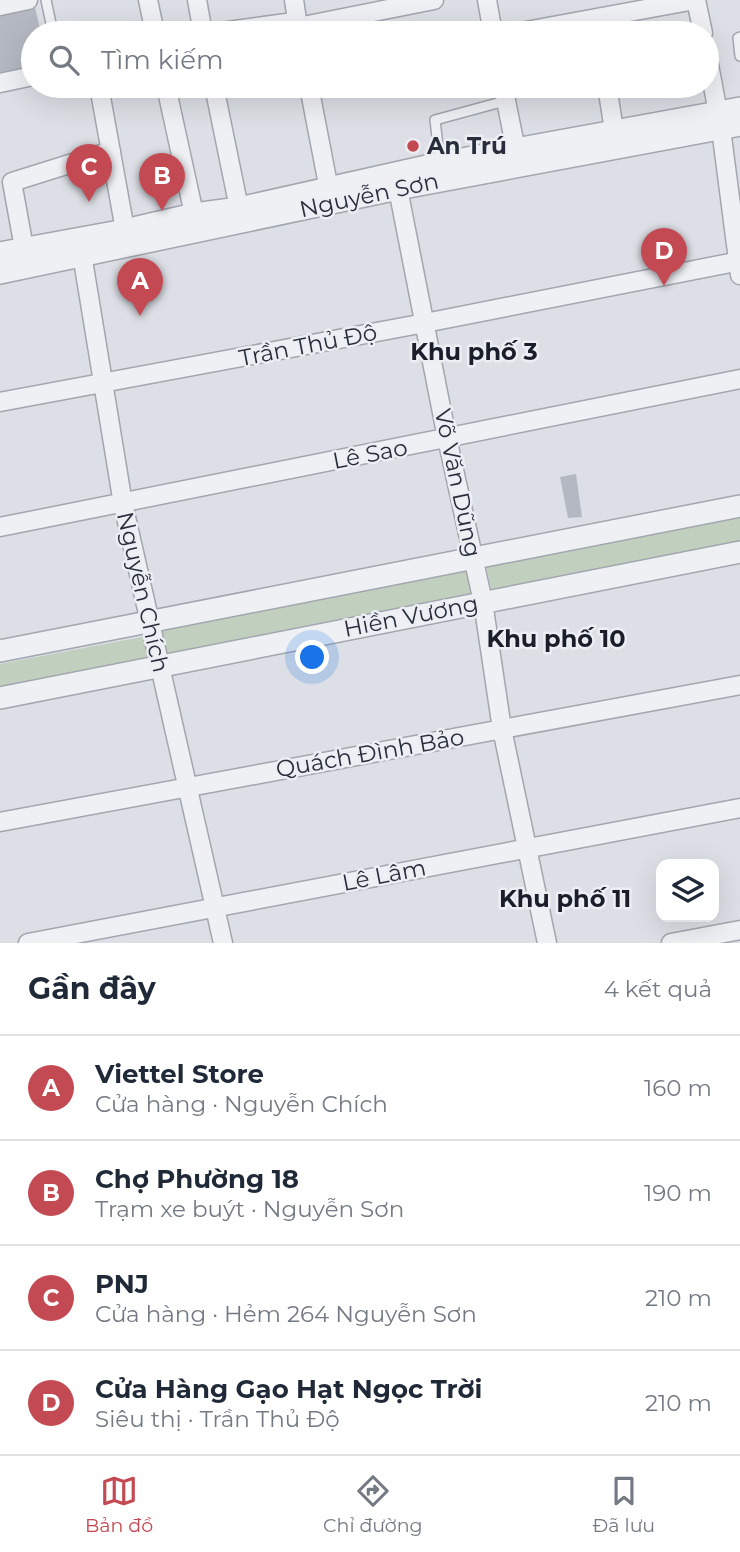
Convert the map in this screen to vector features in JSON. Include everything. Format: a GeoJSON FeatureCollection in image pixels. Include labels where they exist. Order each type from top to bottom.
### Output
{"type":"FeatureCollection","features":[{"type":"Feature","properties":{"kind":"street"},"geometry":{"type":"LineString","coordinates":[[0,6],[28,0]]}},
{"type":"Feature","properties":{"kind":"street"},"geometry":{"type":"LineString","coordinates":[[148,0],[152,21]]}},
{"type":"Feature","properties":{"kind":"street"},"geometry":{"type":"LineString","coordinates":[[197,0],[198,21]]}},
{"type":"Feature","properties":{"kind":"street"},"geometry":{"type":"LineString","coordinates":[[297,19],[434,0]]}},
{"type":"Feature","properties":{"kind":"street"},"geometry":{"type":"LineString","coordinates":[[487,0],[491,21]]}},
{"type":"Feature","properties":{"kind":"street"},"geometry":{"type":"LineString","coordinates":[[612,21],[695,0],[700,21]]}},
{"type":"Feature","properties":{"kind":"street"},"geometry":{"type":"LineString","coordinates":[[0,83],[21,79]]}},
{"type":"Feature","properties":{"kind":"street"},"geometry":{"type":"LineString","coordinates":[[719,95],[727,122],[739,265]]}},
{"type":"Feature","properties":{"kind":"street"},"geometry":{"type":"LineString","coordinates":[[101,98],[125,230]]}},
{"type":"Feature","properties":{"kind":"street"},"geometry":{"type":"LineString","coordinates":[[169,98],[194,214]]}},
{"type":"Feature","properties":{"kind":"street"},"geometry":{"type":"LineString","coordinates":[[216,98],[239,208]]}},
{"type":"Feature","properties":{"kind":"street"},"geometry":{"type":"LineString","coordinates":[[311,98],[330,196]]}},
{"type":"Feature","properties":{"kind":"street"},"geometry":{"type":"LineString","coordinates":[[505,98],[516,150]]}},
{"type":"Feature","properties":{"kind":"street"},"geometry":{"type":"LineString","coordinates":[[609,98],[614,130]]}},
{"type":"Feature","properties":{"kind":"street","name":"Nguyễn Sơn"},"geometry":{"type":"LineString","coordinates":[[0,273],[125,230],[194,214],[398,189],[727,122],[740,108]]}},
{"type":"Feature","properties":{"kind":"street","name":"Nguyễn Sơn"},"geometry":{"type":"LineString","coordinates":[[0,253],[24,248],[81,247],[330,196],[440,163],[614,130],[727,122]]}},
{"type":"Feature","properties":{"kind":"street"},"geometry":{"type":"LineString","coordinates":[[24,248],[12,182],[111,151]]}},
{"type":"Feature","properties":{"kind":"street","name":"Võ Văn Dũng"},"geometry":{"type":"LineString","coordinates":[[398,189],[447,438],[483,602],[502,729],[547,943]]}},
{"type":"Feature","properties":{"kind":"street","name":"Nguyễn Chích"},"geometry":{"type":"LineString","coordinates":[[81,247],[123,503],[223,943]]}},
{"type":"Feature","properties":{"kind":"street","name":"Trần Thủ Độ"},"geometry":{"type":"LineString","coordinates":[[0,402],[739,265]]}},
{"type":"Feature","properties":{"kind":"street","name":"Lê Sao"},"geometry":{"type":"LineString","coordinates":[[0,527],[740,379]]}},
{"type":"Feature","properties":{"kind":"street","name":"Hiền Vương"},"geometry":{"type":"LineString","coordinates":[[0,651],[740,506]]}},
{"type":"Feature","properties":{"kind":"street","name":"Hiền Vương"},"geometry":{"type":"LineString","coordinates":[[0,698],[740,552]]}},
{"type":"Feature","properties":{"kind":"street","name":"Quách Đình Bảo"},"geometry":{"type":"LineString","coordinates":[[0,822],[740,685]]}},
{"type":"Feature","properties":{"kind":"street","name":"Lê Lâm"},"geometry":{"type":"LineString","coordinates":[[29,943],[740,808]]}},
{"type":"Feature","properties":{"kind":"street"},"geometry":{"type":"LineString","coordinates":[[671,943],[740,930]]}},
{"type":"Feature","properties":{"kind":"lane"},"geometry":{"type":"LineString","coordinates":[[46,0],[50,21]]}},
{"type":"Feature","properties":{"kind":"lane"},"geometry":{"type":"LineString","coordinates":[[740,37],[737,38],[740,56]]}},
{"type":"Feature","properties":{"kind":"lane"},"geometry":{"type":"LineString","coordinates":[[440,163],[435,120],[491,98]]}},
{"type":"Feature","properties":{"kind":"green space"},"geometry":{"type":"Polygon","coordinates":[[[740,516],[740,543],[492,593],[486,566],[740,516]]]}},
{"type":"Feature","properties":{"kind":"green space"},"geometry":{"type":"Polygon","coordinates":[[[466,569],[471,595],[167,656],[162,630],[466,569]]]}},
{"type":"Feature","properties":{"kind":"green space"},"geometry":{"type":"Polygon","coordinates":[[[147,636],[152,663],[0,692],[0,664],[147,636]]]}},
{"type":"Feature","properties":{"kind":"building"},"geometry":{"type":"Polygon","coordinates":[[[34,3],[38,21],[21,21],[21,74],[0,78],[0,11],[34,3]]]}},
{"type":"Feature","properties":{"kind":"building"},"geometry":{"type":"Polygon","coordinates":[[[576,474],[582,517],[568,518],[560,477],[576,474]]]}},
{"type":"Feature","properties":{"kind":"place","name":"An Trú"},"geometry":{"type":"Point","coordinates":[413,146]}},
{"type":"Feature","properties":{"kind":"place","name":"PNJ"},"geometry":{"type":"Point","coordinates":[89,202]}},
{"type":"Feature","properties":{"kind":"place","name":"Chợ Phường 18"},"geometry":{"type":"Point","coordinates":[162,211]}},
{"type":"Feature","properties":{"kind":"place","name":"Cửa Hàng Gạo Hạt Ngọc Trời"},"geometry":{"type":"Point","coordinates":[664,286]}},
{"type":"Feature","properties":{"kind":"place","name":"Viettel Store"},"geometry":{"type":"Point","coordinates":[140,316]}},
{"type":"Feature","properties":{"kind":"district","name":"Khu phố 3"},"geometry":{"type":"Point","coordinates":[474,351]}},
{"type":"Feature","properties":{"kind":"district","name":"Khu phố 10"},"geometry":{"type":"Point","coordinates":[556,638]}},
{"type":"Feature","properties":{"kind":"district","name":"Khu phố 11"},"geometry":{"type":"Point","coordinates":[565,898]}}]}
